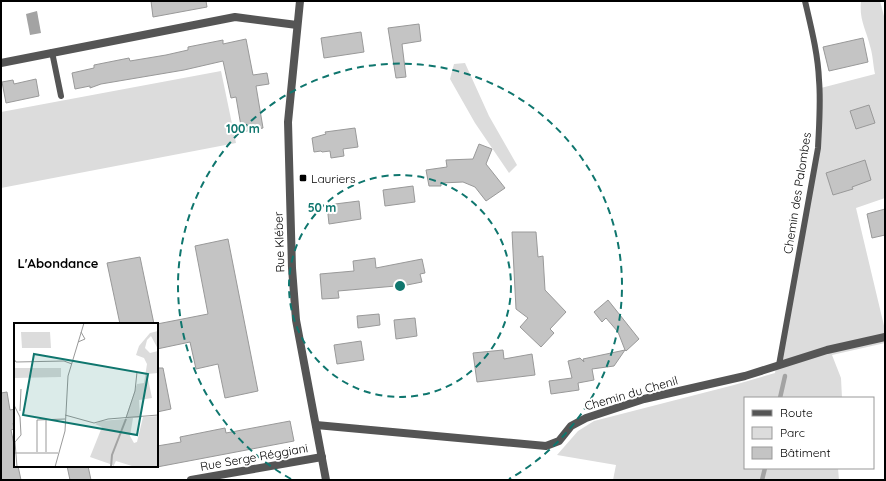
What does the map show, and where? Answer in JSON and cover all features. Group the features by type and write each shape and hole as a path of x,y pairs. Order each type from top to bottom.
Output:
{"street":[{"name":"Rue Kléber","path":"300,1 288,122 292,268 296,320 326,480"},
{"path":"1,63 235,17 297,25"},
{"name":"Chemin du Chenil","path":"316,425 546,446 560,441 571,426 586,418 644,399 745,376 826,350 885,337"},
{"name":"Rue Serge Réggiani","path":"191,480 322,457"}],"lane":[{"name":"Chemin des Palombes","path":"780,365 818,148 820,120 820,80 805,1"},
{"path":"52,52 61,96"}],"green space":[{"path":"861,1 880,1 885,20 885,198 856,208 885,330 885,343 832,355 841,378 842,397 744,397 744,469 838,469 839,480 613,480 616,465 557,455 578,431 594,421 775,373 816,151 817,89 875,74 871,49 862,19"},
{"path":"465,63 489,116 517,165 509,173 475,123 450,79 454,64"},
{"path":"221,71 236,143 1,188 1,112"}],"shaded area":[{"path":"37,11 41,33 30,35 26,14"}],"building":[{"path":"151,1 206,1 207,7 153,17"},
{"path":"419,24 421,41 402,44 406,77 396,78 388,28"},
{"path":"361,32 364,52 324,58 321,38"},
{"path":"863,38 868,62 829,71 823,47"},
{"path":"246,39 253,75 267,73 269,84 256,86 263,128 242,132 236,97 231,98 223,61 184,70 101,84 90,88 90,86 75,89 72,73 94,68 94,65 129,58 130,61 166,55 188,50 188,47 223,40 223,44"},
{"path":"36,79 39,96 6,103 2,82 13,80 14,84"},
{"path":"869,105 875,123 856,129 850,111"},
{"path":"355,128 358,147 343,149 344,156 331,158 330,151 314,152 312,138 326,134 325,132"},
{"path":"479,144 492,149 486,164 505,188 486,201 475,187 463,182 441,183 441,186 429,186 426,170 447,167 446,160 473,159"},
{"path":"865,160 871,180 852,187 853,189 833,195 826,173"},
{"path":"413,186 415,202 385,206 383,190"},
{"path":"359,201 361,219 329,224 327,205"},
{"path":"885,209 885,235 872,238 867,214"},
{"path":"512,232 536,232 538,257 543,256 545,290 566,312 550,329 554,333 541,347 520,327 528,318 516,309"},
{"path":"228,239 258,391 225,398 218,364 196,369 190,342 158,349 158,324 208,314 195,246"},
{"path":"140,257 154,323 120,323 107,263"},
{"path":"375,258 376,268 422,259 425,273 420,274 422,282 397,287 338,291 339,298 322,299 320,274 354,271 353,261"},
{"path":"608,300 639,339 626,351 618,332 606,318 602,322 594,312"},
{"path":"379,314 380,325 358,328 357,316"},
{"path":"415,318 417,336 396,339 394,320"},
{"path":"361,341 364,360 337,364 334,345"},
{"path":"503,350 504,359 532,354 535,375 477,382 473,353"},
{"path":"625,350 614,366 592,369 594,380 578,383 579,390 551,394 549,381 572,378 568,361 580,358 584,362 583,359"},
{"path":"158,368 163,368 171,409 158,412"},
{"path":"7,392 10,410 14,409 14,429 11,430 14,444 14,467 18,467 21,480 1,480 1,393"},
{"path":"290,421 294,441 158,467 158,446 181,442 180,437 225,428 226,433"},
{"path":"67,467 88,467 91,480 70,480"}],"waterway":[{"path":"780,397 785,376"},
{"path":"762,480 765,469"}],"place":[{"name":"Lauriers","path":"303,178"}],"district":[{"name":"L'Abondance","path":"58,263"}]}
